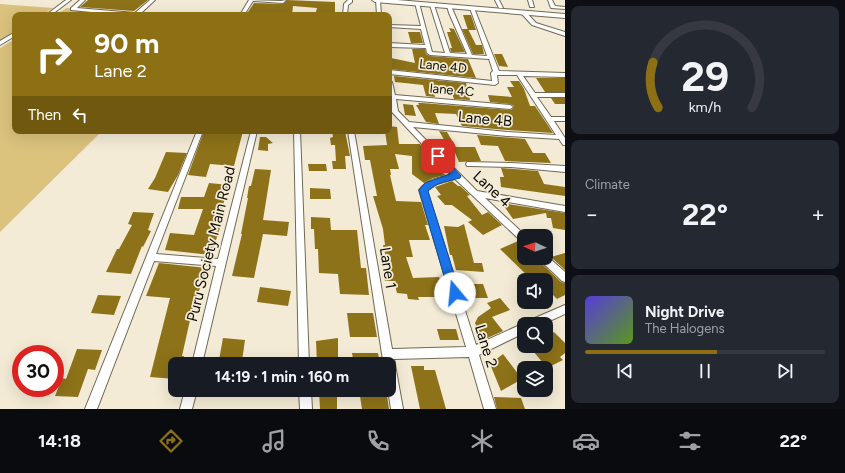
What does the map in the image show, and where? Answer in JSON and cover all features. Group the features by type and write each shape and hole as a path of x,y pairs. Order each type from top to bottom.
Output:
{"main road":[{"path":"377,0 565,14"},
{"path":"408,0 501,7 565,14"}],"street":[{"path":"83,0 73,9 104,12"},
{"path":"139,12 153,0"},
{"path":"244,12 252,0 283,2 284,0"},
{"path":"342,0 350,0"},
{"path":"346,12 346,4 350,0"},
{"path":"377,0 379,12"},
{"path":"497,0 501,7"},
{"path":"530,0 532,6"},
{"path":"550,0 554,7 565,8"},
{"path":"52,12 66,3 77,5"},
{"path":"416,3 430,53 491,58"},
{"path":"432,5 448,54"},
{"path":"449,6 456,27 466,42 470,56"},
{"path":"472,8 496,72 494,73 565,75"},
{"path":"523,12 534,24 565,34"},
{"path":"392,26 423,28"},
{"path":"0,43 12,36"},
{"path":"392,45 429,47"},
{"name":"Lane 4D","path":"392,72 495,83 494,73"},
{"path":"519,74 563,140"},
{"path":"533,95 565,95"},
{"name":"lane 4C","path":"392,97 510,107"},
{"name":"Lane 4","path":"392,97 392,112 407,124 457,176 517,232"},
{"path":"549,119 565,119"},
{"name":"Lane 4B","path":"407,124 563,140"},
{"path":"91,409 199,134"},
{"name":"Puru Society Main Road","path":"199,357 253,134"},
{"path":"297,134 304,357"},
{"name":"Lane 1","path":"351,134 397,409"},
{"path":"470,164 565,169"},
{"name":"Lane 2","path":"457,176 437,180 423,190 490,409"},
{"path":"475,193 565,210"},
{"path":"150,257 222,263"},
{"path":"551,265 565,278"},
{"path":"546,317 565,308"},
{"path":"387,354 473,352 517,331"},
{"path":"186,409 189,397"},
{"path":"305,397 306,409"}],"shaded area":[{"path":"0,4 53,8 47,12 12,12 12,33 0,40"},
{"path":"67,8 110,12 60,12"},
{"path":"12,41 12,134 99,134 0,232 0,48"}],"building":[{"path":"88,0 148,0 134,11 80,7"},
{"path":"287,0 335,2 335,12 316,12 317,8 293,6 292,12 248,12 254,3 283,4"},
{"path":"463,15 471,15 476,30 468,30"},
{"path":"449,28 454,29 465,52 451,52 450,48 452,48 447,32 451,32"},
{"path":"462,29 468,29 476,45 482,45 484,54 473,54"},
{"path":"408,32 420,32 423,43 411,43"},
{"path":"412,49 425,49 426,54 430,56 468,59 476,78 392,69 392,58 415,63"},
{"path":"494,54 502,54 508,67 499,66"},
{"path":"394,76 466,83 470,100 454,99 450,88 432,87 435,97 426,96 423,85 395,82"},
{"path":"536,78 565,78 565,92 545,92"},
{"path":"510,81 519,81 524,89 530,106 535,106 553,133 462,126 456,114 435,113 439,124 426,122 416,105 419,105 418,103 422,103 511,110 514,106 510,104 490,102 488,95 512,97 507,87 514,87"},
{"path":"551,98 565,98 565,104 555,104"},
{"path":"403,104 413,105 416,116 405,115"},
{"path":"392,126 397,127 399,144 420,144 429,156 438,163 437,166 445,175 433,178 424,183 412,174 412,156 395,154 399,169 390,169 396,201 421,202 428,225 425,225 430,240 409,240 413,257 406,257 413,278 439,277 445,297 418,297 419,300 408,299 407,294 397,293 394,281 385,281 383,270 389,270 383,245 385,245 383,229 373,196 377,196 370,160 365,160 363,146 387,145 385,134 392,134"},
{"path":"439,131 447,132 456,147 475,147 481,161 459,162 453,148 449,148"},
{"path":"203,134 242,134 234,166 210,164 206,177 188,175"},
{"path":"332,134 346,134 350,156 345,156 346,169 333,169 332,161 336,161 335,145 331,145 330,138 333,137"},
{"path":"477,135 525,139 533,153 545,153 551,163 505,161 498,146 481,145"},
{"path":"260,137 266,137 273,143 268,144 268,151 258,150"},
{"path":"166,152 187,153 178,175 168,192 148,189 155,178"},
{"path":"308,164 326,164 327,171 309,171"},
{"path":"501,168 538,171 544,184 565,187 565,196 501,187 500,177 504,177"},
{"path":"255,169 271,170 263,220 289,222 287,236 263,234 254,278 232,276 242,234 249,186 251,186"},
{"path":"452,181 470,195 467,196 482,215 488,212 502,225 483,235 468,222 472,220 452,205 445,205 437,196 441,195 435,187"},
{"path":"209,183 229,185 219,218 223,219 211,255 165,250 170,233 194,235 203,209 178,209 181,197 204,197"},
{"path":"310,188 330,189 331,199 310,199"},
{"path":"502,203 565,213 565,230 553,228 551,218 547,218 546,213 513,219"},
{"path":"133,212 154,213 148,230 151,231 143,247 142,246 131,274 106,272 117,249 119,249 132,225 128,224"},
{"path":"311,217 330,218 331,230 357,230 361,268 366,268 369,295 340,294 338,274 319,273 318,249 315,249 314,229 311,229"},
{"path":"464,224 474,263 482,263 484,272 456,270 452,255 450,255 444,226 458,227"},
{"path":"517,241 517,265 543,265 552,273 525,273 500,249"},
{"path":"565,253 565,270 553,259 553,256"},
{"path":"159,263 207,268 192,311 182,356 184,357 168,357 168,378 150,377 170,298 146,296"},
{"path":"553,274 561,282 565,283 565,295 557,299 553,295"},
{"path":"465,284 483,284 488,298 470,298"},
{"path":"260,287 291,291 288,306 257,302"},
{"path":"98,295 121,296 114,315 91,313"},
{"path":"500,298 510,310 492,317 503,331 485,339 480,335 475,323 478,317 491,308 487,303"},
{"path":"347,313 373,313 377,337 350,337"},
{"path":"437,329 456,329 459,340 440,340"},
{"path":"553,333 565,343 565,353 560,357 563,360 553,365 553,361 541,361 535,353 553,353"},
{"path":"223,338 245,340 243,357 220,357"},
{"path":"338,338 338,357 317,357 316,341"},
{"path":"77,349 102,350 95,370 88,369 78,397 64,396 64,378 66,379"},
{"path":"352,353 378,353 379,357 353,357"},
{"path":"503,354 517,372 517,382 501,391 490,364"},
{"path":"411,366 424,366 424,370 435,370 446,409 420,409"},
{"path":"319,397 337,397 337,409 320,409"},
{"path":"360,397 387,397 389,409 362,409"},
{"path":"494,397 521,398 525,409 497,409"}],"route":[{"path":"438,156 457,176 437,180 423,190 455,293"}]}
